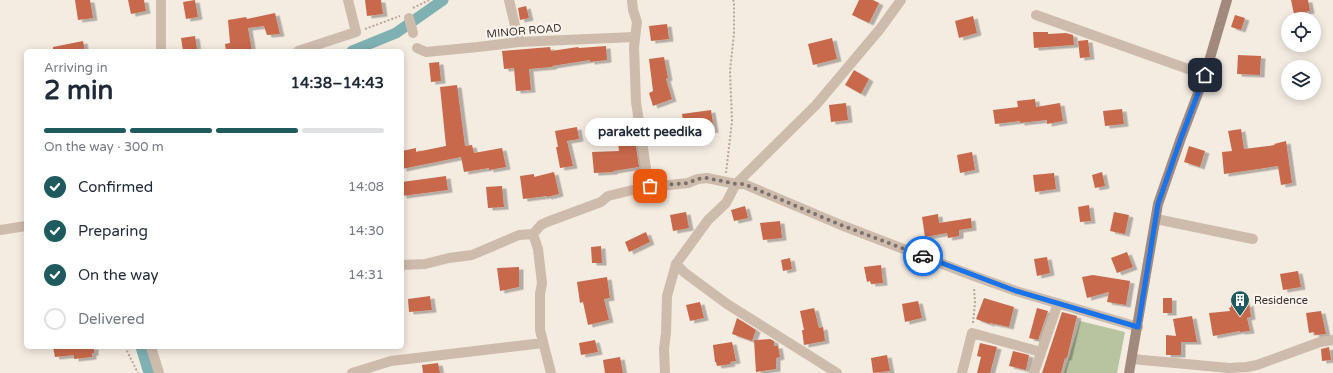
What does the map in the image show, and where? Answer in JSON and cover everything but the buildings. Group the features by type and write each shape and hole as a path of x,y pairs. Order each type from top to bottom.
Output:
{"main road":[{"path":"1129,373 1158,204 1205,75 1227,0"}],"street":[{"path":"160,0 161,49"},
{"path":"304,49 356,32 348,0"},
{"path":"509,0 519,42"},
{"path":"632,0 636,22 634,37 636,102 647,176 650,186"},
{"path":"665,373 664,348 667,296 676,264 708,220 726,203 736,184 816,105 880,30 901,0"},
{"path":"406,14 413,33"},
{"path":"1036,15 1205,75"},
{"name":"MINOR ROAD","path":"417,48 426,52 519,42 634,37"},
{"path":"404,265 426,264 472,254 519,235 533,234 541,225 601,202 608,196 650,186 688,183 698,179 707,178 736,184 744,184 841,225 974,276 1016,291 1138,327"},
{"path":"1156,219 1254,239"},
{"path":"0,230 24,226"},
{"path":"533,234 541,265 542,283 540,294 540,314 542,343 551,373"},
{"path":"676,264 685,273 727,304 837,373"},
{"path":"1034,373 1058,304"},
{"path":"962,373 972,333 1041,352"},
{"path":"1132,358 1228,368 1247,367 1257,365 1320,342 1333,340"},
{"path":"352,373 391,361 542,343"},
{"path":"152,349 159,373"}],"path":[{"path":"356,32 406,14 429,0"},
{"path":"725,182 732,121 730,71 734,33 733,0"},
{"path":"972,333 975,303 974,276"},
{"path":"126,349 138,373"}],"green space":[{"path":"1080,321 1125,332 1117,373 1064,373"}],"waterway":[{"path":"357,49 396,33 443,0"},
{"path":"142,349 149,373"}],"way so far":[{"path":"650,186 688,183 698,179 707,178 736,184 744,184 841,225 923,256"}],"place":[{"name":"parakett peedika","path":"650,186"},
{"name":"Residence","path":"1240,317"}],"route":[{"path":"923,256 1016,291 1138,327 1158,204 1205,75"}]}
